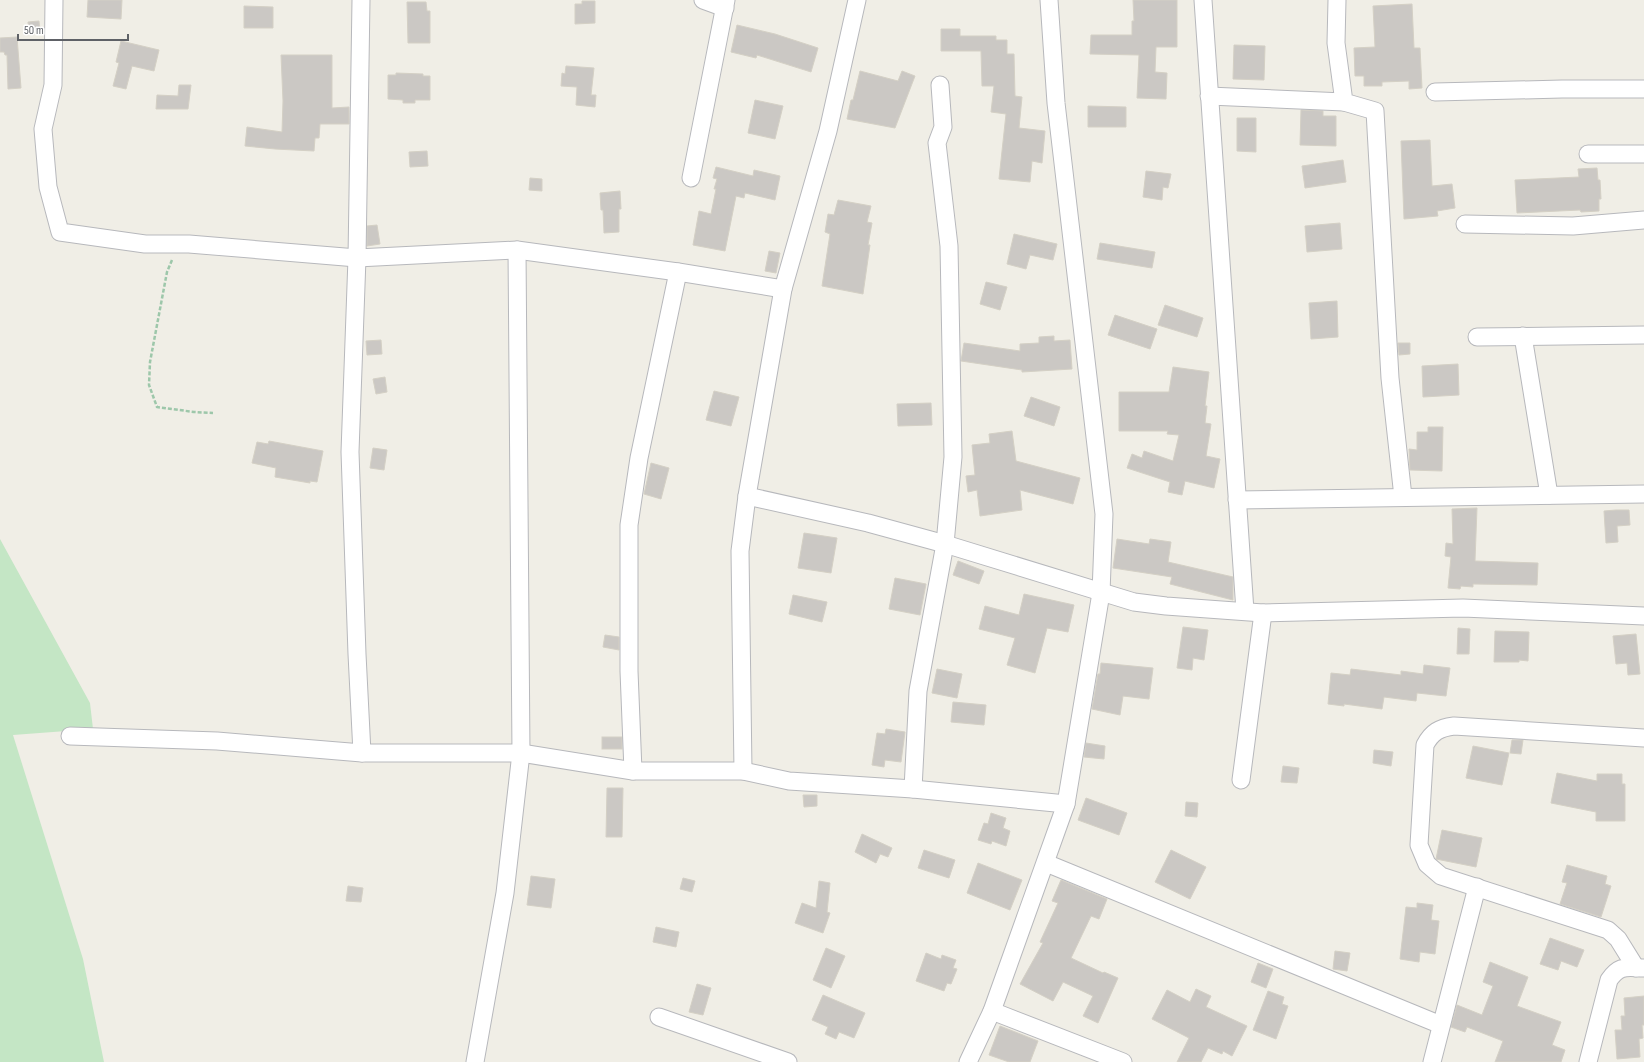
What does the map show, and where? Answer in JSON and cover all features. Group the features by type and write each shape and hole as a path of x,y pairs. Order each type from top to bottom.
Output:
{"street":[{"path":"54,0 52,85 43,129 48,188 60,232 145,244 177,244 357,258 517,250 678,272 783,289"},
{"path":"361,0 357,258 350,452 356,654 362,753"},
{"path":"691,178 725,4 703,0"},
{"path":"743,771 740,551 747,496 783,289 828,131 857,0"},
{"path":"968,1062 992,1011 1066,804 1100,593 1104,514 1056,103 1049,0"},
{"path":"1203,0 1245,611"},
{"path":"1337,0 1336,43 1344,102"},
{"path":"913,789 918,691 945,544 953,457 949,246 937,143 943,127 940,85"},
{"path":"1435,92 1644,89"},
{"path":"1209,96 1344,102 1375,111 1390,378 1403,497"},
{"path":"1588,154 1644,154"},
{"path":"1465,224 1573,226 1644,220"},
{"path":"475,1062 505,893 521,753 517,250"},
{"path":"633,770 629,671 629,526 639,458 678,272"},
{"path":"1477,338 1644,335"},
{"path":"1524,336 1549,495"},
{"path":"1238,500 1644,494"},
{"path":"747,496 868,524 945,544 1100,593 1134,602 1166,606 1263,613 1463,608 1644,616"},
{"path":"1241,780 1263,613"},
{"path":"1640,968 1618,939 1608,930 1441,876 1426,864 1419,845 1425,745 1430,736 1442,728 1454,726 1644,738"},
{"path":"70,736 217,741 362,753 521,753 633,770 743,771 789,781 913,789 1066,804"},
{"path":"1046,863 1441,1025"},
{"path":"1432,1062 1477,887"},
{"path":"1588,1062 1610,980 1615,972 1622,968 1640,968"},
{"path":"992,1011 1123,1062"},
{"path":"659,1016 788,1062"}],"path":[{"path":"177,244 167,272 150,362 149,385 157,407 213,413"}],"green space":[{"path":"0,539 90,703 93,729 13,735 83,959 104,1062 0,1062"}],"building":[{"path":"88,0 122,0 121,19 87,17"},
{"path":"1133,0 1177,0 1177,47 1156,47 1155,72 1167,73 1166,99 1137,98 1139,55 1090,54 1091,35 1132,35 1132,21 1134,21"},
{"path":"582,1 595,1 595,23 575,24 575,4 582,4"},
{"path":"407,2 426,2 427,11 430,11 430,43 408,43"},
{"path":"1412,4 1414,48 1420,48 1422,88 1409,89 1409,81 1382,82 1382,86 1364,86 1364,76 1355,76 1354,48 1375,47 1373,6"},
{"path":"244,6 273,7 273,28 244,28"},
{"path":"39,21 40,32 29,33 28,22"},
{"path":"737,25 775,34 818,48 811,72 757,55 756,58 731,52"},
{"path":"941,29 960,29 960,36 996,36 996,40 1007,40 1007,54 1014,54 1015,96 1022,97 1019,128 1045,131 1042,163 1032,161 1030,182 999,179 1006,114 991,112 994,86 982,86 981,51 941,51"},
{"path":"17,37 21,88 8,89 7,55 5,55 4,52 0,52 0,38"},
{"path":"121,41 159,50 154,71 132,66 126,89 113,86 119,63 116,62"},
{"path":"1234,45 1265,46 1264,80 1233,79"},
{"path":"281,55 332,55 332,108 349,107 349,124 320,124 319,138 315,138 314,151 245,146 247,127 282,132 283,101"},
{"path":"566,66 594,68 591,95 596,95 595,107 576,105 577,87 561,86 562,73 565,74"},
{"path":"860,71 898,81 902,71 915,76 895,128 847,119"},
{"path":"396,73 423,74 423,76 430,76 430,100 415,100 415,103 403,103 403,100 388,99 388,75 396,75"},
{"path":"179,85 191,85 188,109 156,109 157,95 178,96"},
{"path":"755,100 783,106 775,139 748,133"},
{"path":"1088,106 1126,107 1126,127 1088,127"},
{"path":"1301,110 1323,111 1323,116 1336,116 1336,146 1300,145"},
{"path":"1237,118 1256,118 1256,152 1237,151"},
{"path":"1430,140 1432,186 1452,184 1455,208 1437,211 1438,216 1404,219 1401,141"},
{"path":"427,151 428,166 410,167 409,152"},
{"path":"1343,160 1346,182 1305,188 1302,166"},
{"path":"716,167 753,176 754,170 780,176 775,200 745,193 744,198 736,196 725,251 693,245 699,211 711,214 716,189 714,189 717,179 713,178"},
{"path":"1597,168 1598,180 1600,180 1601,199 1599,199 1599,211 1581,212 1580,210 1517,213 1515,180 1579,177 1578,169"},
{"path":"1146,171 1171,174 1168,188 1163,187 1162,200 1143,197"},
{"path":"530,178 542,179 542,191 529,190"},
{"path":"620,191 621,209 619,209 619,232 604,233 603,210 601,210 600,193"},
{"path":"838,200 871,206 867,222 872,223 868,245 870,245 863,294 822,286 830,234 825,232 828,214 834,215"},
{"path":"1340,223 1342,249 1307,252 1305,226"},
{"path":"377,225 380,244 367,246 367,226"},
{"path":"1014,234 1057,244 1053,260 1030,255 1026,269 1007,264"},
{"path":"1100,243 1155,252 1152,268 1097,259"},
{"path":"769,251 780,253 776,273 765,271"},
{"path":"986,282 1007,287 1000,310 980,304"},
{"path":"1337,301 1338,337 1311,339 1309,303"},
{"path":"1165,305 1203,318 1197,337 1158,325"},
{"path":"1115,315 1157,329 1150,349 1108,335"},
{"path":"1054,336 1054,341 1070,340 1072,369 1022,372 1022,370 961,361 964,343 1020,351 1020,344 1039,343 1039,337"},
{"path":"381,340 382,354 367,355 366,341"},
{"path":"1398,343 1410,343 1410,354 1399,355"},
{"path":"1458,364 1459,395 1423,397 1422,366"},
{"path":"1173,367 1209,372 1205,406 1207,406 1205,423 1211,424 1206,456 1220,459 1214,488 1185,481 1182,495 1168,492 1170,482 1127,468 1132,454 1142,458 1144,451 1173,461 1179,435 1167,434 1168,431 1119,431 1119,392 1169,392"},
{"path":"385,377 387,392 376,394 373,379"},
{"path":"714,391 739,397 731,426 706,420"},
{"path":"1031,397 1060,407 1054,426 1024,416"},
{"path":"931,403 932,425 898,426 897,404"},
{"path":"1428,427 1443,427 1442,471 1410,470 1409,449 1417,450 1417,432 1428,432"},
{"path":"1012,431 1016,461 1080,478 1073,504 1020,490 1022,510 980,516 977,490 968,492 966,476 975,475 972,445 990,443 989,434"},
{"path":"269,441 323,451 317,482 310,481 310,483 275,477 276,468 252,463 257,442 268,444"},
{"path":"373,448 387,450 384,470 370,468"},
{"path":"651,463 669,468 661,499 644,494"},
{"path":"1477,508 1475,561 1538,563 1537,585 1473,584 1473,587 1461,586 1460,589 1448,588 1451,557 1445,556 1446,543 1453,544 1452,509"},
{"path":"1629,510 1630,525 1617,526 1618,542 1606,543 1604,511"},
{"path":"804,533 837,538 831,573 798,568"},
{"path":"1117,539 1149,544 1150,539 1171,542 1168,562 1233,577 1233,600 1170,584 1172,577 1113,568"},
{"path":"958,561 984,571 979,584 953,575"},
{"path":"895,578 926,584 920,615 889,609"},
{"path":"1024,594 1074,605 1068,632 1047,628 1035,673 1007,665 1015,638 979,629 985,606 1019,615"},
{"path":"793,595 827,602 822,622 789,614"},
{"path":"1183,627 1208,630 1204,660 1193,658 1192,670 1177,668"},
{"path":"1458,628 1470,629 1469,654 1457,654"},
{"path":"1495,631 1529,632 1528,661 1519,660 1519,662 1494,662"},
{"path":"1636,634 1640,674 1628,675 1627,663 1616,664 1613,636"},
{"path":"605,635 619,637 619,650 603,647"},
{"path":"1101,663 1153,668 1149,699 1123,696 1120,715 1092,709"},
{"path":"1424,665 1450,668 1446,696 1417,693 1416,701 1384,697 1382,709 1344,704 1344,706 1328,704 1331,673 1350,675 1351,669 1401,675 1401,671 1423,674"},
{"path":"937,669 962,674 957,698 932,693"},
{"path":"953,702 986,705 984,725 951,722"},
{"path":"886,729 905,732 901,762 885,760 884,767 872,765 877,733 885,734"},
{"path":"602,737 622,737 622,749 602,749"},
{"path":"1512,740 1523,740 1521,754 1510,753"},
{"path":"1086,743 1105,746 1104,759 1084,757"},
{"path":"1473,746 1509,753 1502,785 1466,778"},
{"path":"1374,750 1393,752 1391,766 1373,763"},
{"path":"1283,766 1299,768 1297,783 1281,782"},
{"path":"1557,773 1597,781 1597,774 1622,774 1622,784 1625,784 1625,821 1596,821 1596,812 1551,803"},
{"path":"607,788 623,788 622,837 606,837"},
{"path":"803,795 817,795 817,806 804,807"},
{"path":"1086,798 1127,813 1119,835 1078,820"},
{"path":"1186,802 1198,803 1197,817 1185,816"},
{"path":"991,813 1006,818 1003,828 1010,831 1006,846 992,841 991,844 978,840 984,823 988,824"},
{"path":"1442,830 1482,838 1476,867 1436,859"},
{"path":"862,834 892,848 888,857 880,854 876,863 855,852"},
{"path":"924,850 955,860 949,878 918,868"},
{"path":"1171,850 1206,867 1190,899 1155,882"},
{"path":"978,863 1022,880 1010,910 967,893"},
{"path":"1567,865 1607,876 1605,884 1611,886 1601,917 1560,904 1567,883 1562,882"},
{"path":"531,876 555,879 551,908 527,905"},
{"path":"683,878 695,881 692,892 680,889"},
{"path":"1061,880 1107,899 1099,919 1091,916 1071,958 1103,973 1104,972 1118,978 1098,1023 1083,1016 1093,996 1063,982 1053,1001 1020,984 1043,943 1040,942 1058,903 1052,901"},
{"path":"819,881 830,883 827,912 830,913 823,933 795,923 802,903 816,908"},
{"path":"348,886 363,888 361,902 346,901"},
{"path":"1417,903 1433,905 1431,920 1439,921 1435,954 1420,952 1419,962 1400,959 1406,907 1417,908"},
{"path":"656,927 679,932 676,947 653,942"},
{"path":"1550,938 1584,950 1577,967 1561,961 1558,970 1540,964"},
{"path":"826,948 845,956 831,988 813,980"},
{"path":"1335,951 1350,953 1347,971 1333,969"},
{"path":"926,953 941,959 942,955 956,960 953,968 957,969 951,984 947,983 944,991 916,981"},
{"path":"1490,962 1528,977 1517,1006 1561,1022 1552,1045 1565,1050 1561,1062 1495,1062 1503,1041 1467,1027 1465,1032 1451,1027 1457,1005 1482,1015 1493,986 1483,982"},
{"path":"1258,963 1273,969 1266,988 1251,982"},
{"path":"697,984 711,988 703,1015 689,1012"},
{"path":"1196,989 1211,996 1206,1007 1247,1026 1232,1056 1223,1051 1222,1054 1208,1048 1201,1062 1177,1062 1189,1038 1152,1019 1167,990 1190,1002"},
{"path":"1268,991 1284,997 1282,1004 1288,1006 1276,1039 1253,1030"},
{"path":"823,995 865,1013 854,1038 839,1032 836,1039 825,1034 828,1027 812,1020"},
{"path":"1644,996 1644,1025 1642,1025 1643,1038 1639,1039 1640,1057 1617,1059 1615,1030 1622,1030 1621,1016 1625,1016 1624,998"},
{"path":"1000,1026 1038,1041 1030,1062 1009,1062 989,1055"}]}
